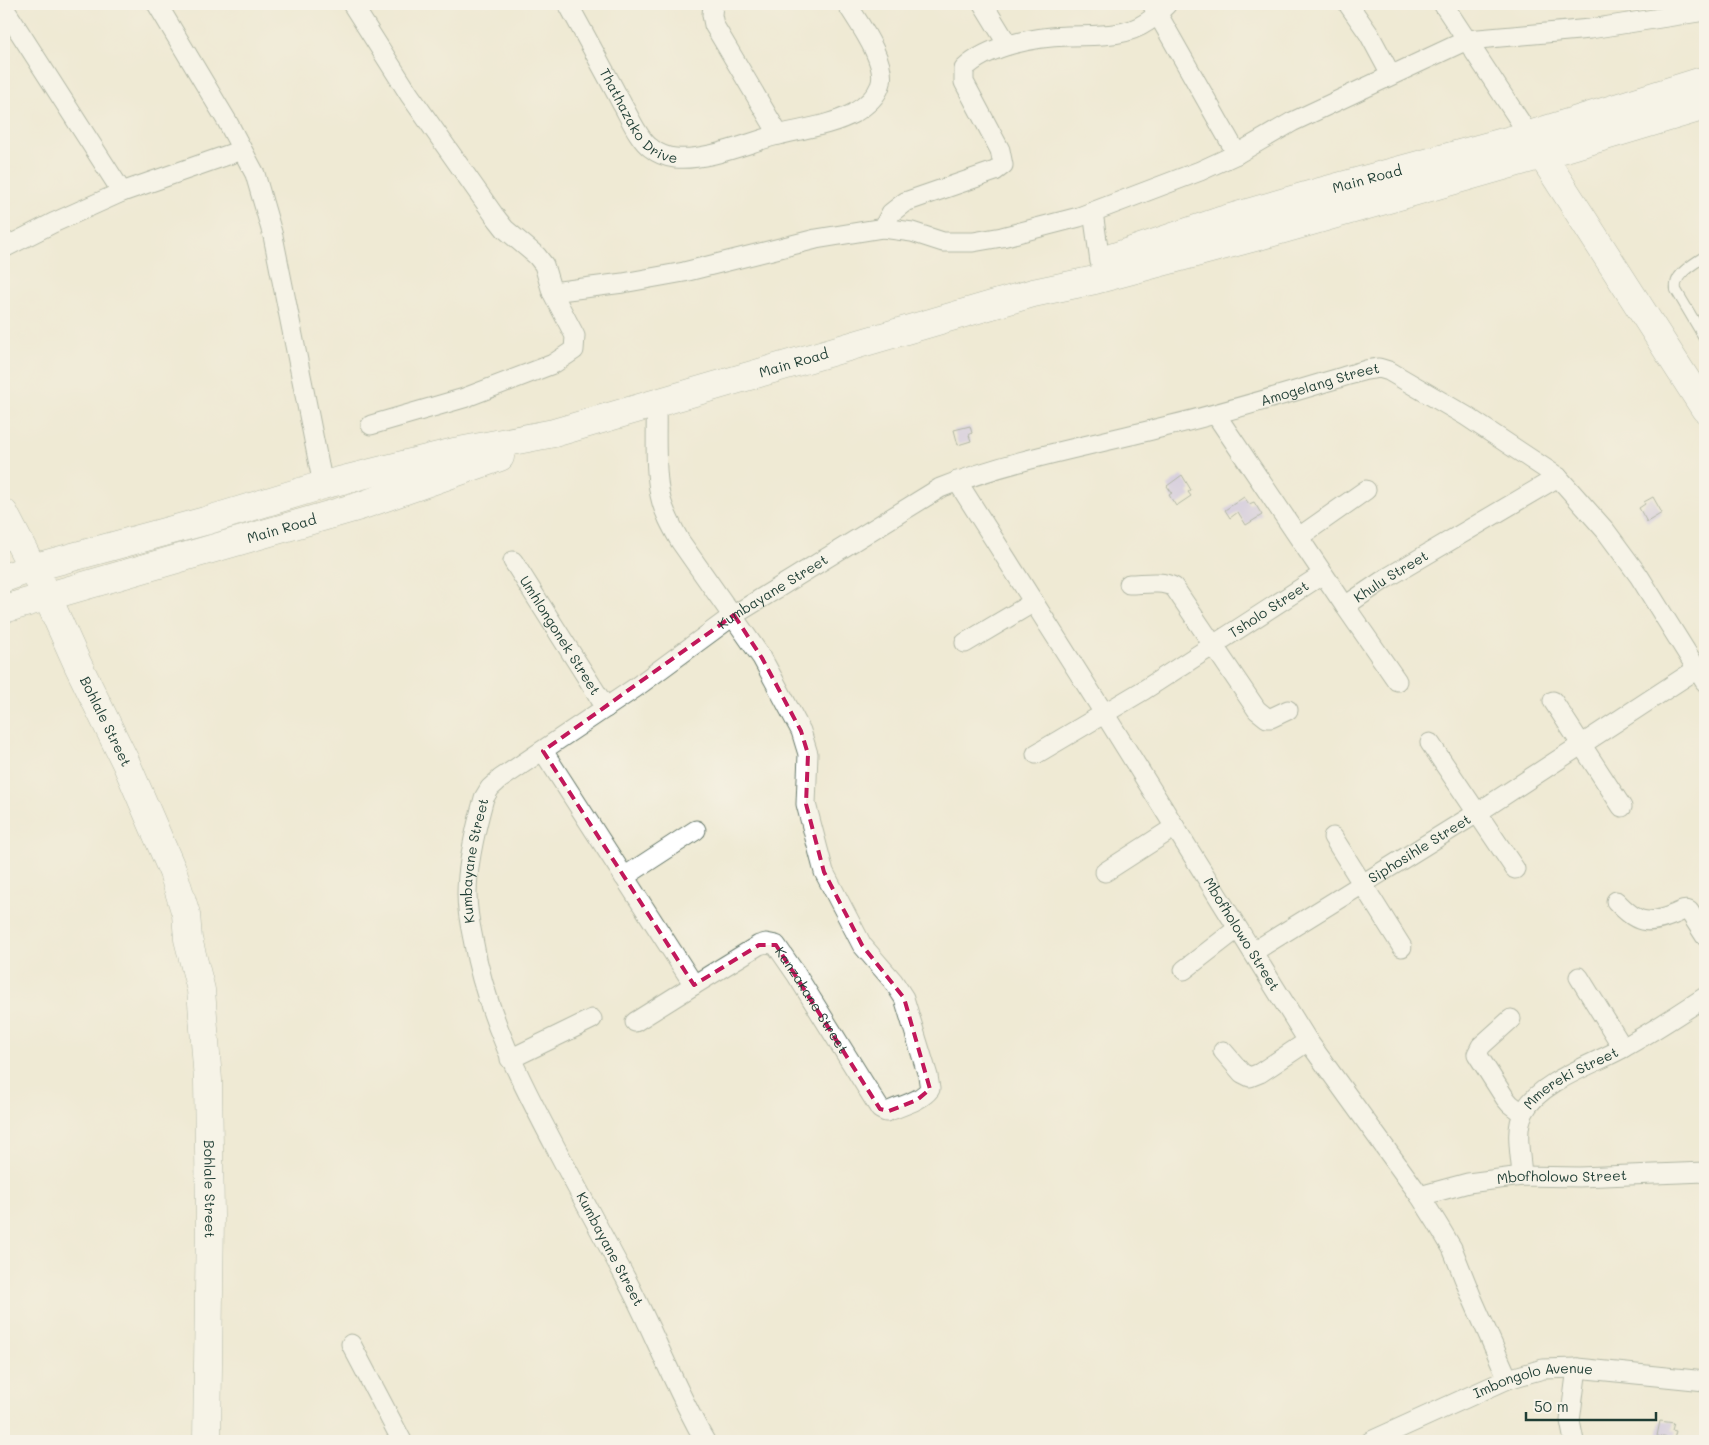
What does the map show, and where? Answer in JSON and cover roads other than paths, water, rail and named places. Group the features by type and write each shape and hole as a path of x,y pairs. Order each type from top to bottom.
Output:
{"main road":[{"name":"Main Road","path":"14,568 205,521 323,485 454,452 554,433 1032,293 1095,280 1259,236 1536,145 1705,80"},
{"name":"Main Road","path":"1032,293 1064,273 1220,221 1316,193 1705,106"},
{"path":"1536,145 1698,393"},
{"name":"Main Road","path":"26,602 360,506 508,454 554,433"},
{"name":"Bohlale Street","path":"4,513 14,568 26,602 78,665 126,763 170,863 186,914 188,938 201,990 208,1080 210,1217 207,1441"}],"street":[{"path":"157,4 218,105 255,174 274,236 323,485"},
{"path":"352,4 409,94 494,215 505,229 537,256 544,265 552,292 575,336 574,350 553,364 464,398 371,425"},
{"name":"Thathazako Drive","path":"568,4 635,128 649,147 660,154 675,158 696,157 838,120 856,112 869,102 881,85 881,72 868,38 847,4"},
{"path":"713,4 714,25 779,135"},
{"path":"983,4 1008,45"},
{"path":"1348,4 1369,34 1391,75"},
{"path":"1443,4 1536,145"},
{"path":"883,228 891,213 905,202 995,171 1003,165 1000,150 964,82 964,69 972,62 1008,45 1035,39 1067,36 1104,36 1127,31 1148,22 1159,7 1237,154"},
{"path":"4,8 122,192"},
{"path":"552,292 623,283 684,272 816,239 883,228 912,232 943,242 973,242 1002,237 1094,212 1160,188 1237,154 1292,122 1466,40 1590,29 1705,11"},
{"path":"4,248 53,223 122,192 242,150"},
{"path":"1094,212 1100,262"},
{"name":"Amogelang Street","path":"905,510 940,488 1017,463 1216,415 1366,370 1379,368 1389,370 1466,416 1558,477 1606,530 1639,576 1701,676"},
{"path":"656,403 660,496 669,522 680,541 734,616"},
{"name":"Khulu Street","path":"1216,415 1345,606 1385,579 1558,477"},
{"name":"Mbofholowo Street","path":"957,481 1308,1041 1420,1196 1452,1248 1508,1379"},
{"path":"1299,537 1366,490"},
{"name":"Kumbayane Street","path":"705,1441 681,1395 644,1312 539,1117 510,1059 486,995 476,955 467,897 467,880 484,798 490,788 500,779 606,708 734,616 905,510"},
{"name":"Umhlongonek Street","path":"513,561 606,708"},
{"name":"Tsholo Street","path":"1104,713 1144,690 1323,574"},
{"name":"Tsholo Street","path":"1129,584 1168,584 1174,587 1257,710 1264,717 1271,718 1288,710"},
{"path":"965,643 1034,602"},
{"path":"1345,606 1397,681"},
{"name":"Kanzakane Street","path":"635,1022 759,945 766,943 776,946 784,955 880,1109 886,1112 889,1111 924,1096 930,1089 928,1076 904,998 862,944 824,872 806,804 808,754 801,730 762,658 734,616"},
{"name":"Siphosihle Street","path":"1253,952 1477,813 1581,745 1701,676"},
{"path":"1553,700 1622,806"},
{"path":"1036,754 1104,713"},
{"name":"Siphosihle Street","path":"1430,743 1515,869"},
{"path":"543,751 694,985"},
{"path":"1105,872 1175,827"},
{"path":"624,877 696,830"},
{"name":"Siphosihle Street","path":"1334,838 1402,947"},
{"path":"1616,901 1634,918 1643,921 1659,920 1685,910 1689,911 1705,936"},
{"path":"1184,970 1237,929"},
{"name":"Mmereki Street","path":"1579,976 1623,1048"},
{"name":"Mmereki Street","path":"1522,1176 1519,1133 1523,1114 1534,1097 1541,1091 1623,1048 1705,997"},
{"path":"510,1059 592,1019"},
{"name":"Mmereki Street","path":"1512,1019 1481,1046 1477,1054 1505,1098 1523,1114"},
{"path":"1223,1051 1242,1074 1250,1077 1260,1073 1308,1041"},
{"name":"Mbofholowo Street","path":"1420,1196 1475,1182 1522,1176 1579,1177 1705,1172"},
{"path":"351,1344 402,1441"},
{"path":"1574,1441 1570,1421 1577,1368"},
{"name":"Imbongolo Avenue","path":"1372,1441 1508,1379 1543,1369 1577,1368 1705,1381"}],"lane":[{"path":"1705,256 1678,277 1674,284 1705,339"}]}
